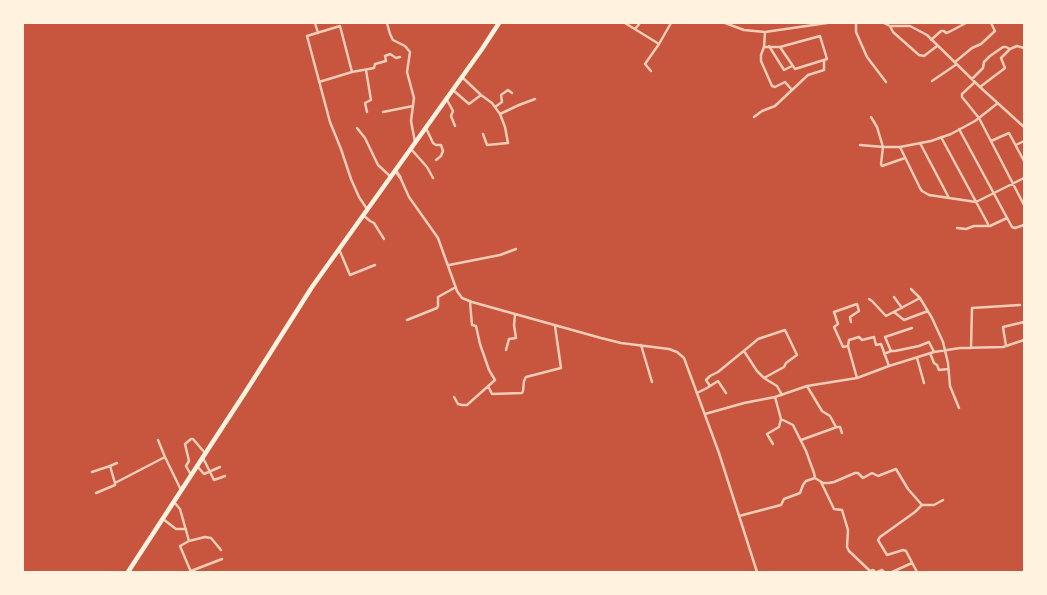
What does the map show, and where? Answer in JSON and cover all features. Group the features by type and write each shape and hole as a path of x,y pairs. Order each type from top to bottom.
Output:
{"main road":[{"path":"129,570 304,299 410,148 422,134 482,50 499,23"}],"street":[{"path":"314,23 318,33"},
{"path":"387,23 393,40 405,46 410,52 408,72 414,98 411,121 416,140"},
{"path":"625,23 659,44"},
{"path":"635,29 640,23"},
{"path":"651,71 645,64 659,44 670,23"},
{"path":"725,23 744,30 765,32 827,23"},
{"path":"856,23 856,32 867,57 886,82"},
{"path":"884,23 890,26 897,25 912,27 924,34 1024,127"},
{"path":"931,40 941,31 948,33 966,23"},
{"path":"932,81 956,63 972,48 982,44 996,31 991,23"},
{"path":"352,72 340,26 307,36 330,122 358,197 367,209"},
{"path":"890,26 893,32 919,55 924,56 937,46"},
{"path":"765,32 761,61 772,86 775,87 785,82 792,90"},
{"path":"754,117 762,111 774,106 808,75 824,70 824,60 827,59 820,36 780,46 764,47"},
{"path":"769,46 784,70 792,66"},
{"path":"780,46 795,69 824,60"},
{"path":"972,79 983,68 984,62 990,56 1003,47 1006,46 1010,49"},
{"path":"980,87 1005,68 1001,58 1010,49 1017,46 1024,48"},
{"path":"319,82 352,72 375,68 375,65 386,61 385,56 391,54 396,58 400,57"},
{"path":"366,70 371,100 365,104 367,112"},
{"path":"462,76 490,102 500,114 505,127 508,143 487,145 483,134"},
{"path":"975,82 962,94 962,96 979,118 1024,205"},
{"path":"453,90 469,104 481,94"},
{"path":"495,107 502,102 501,95 508,90 512,93"},
{"path":"446,99 453,111 451,116 455,126"},
{"path":"500,114 535,99"},
{"path":"860,145 900,147 941,137 979,118 998,103"},
{"path":"383,112 413,106"},
{"path":"871,117 877,126 883,147 882,166 905,158"},
{"path":"426,127 433,143 436,145 441,145 444,151 436,160"},
{"path":"357,128 365,138 378,165 390,176"},
{"path":"959,129 1013,227 1024,225"},
{"path":"991,141 1008,133 1010,134 1024,161"},
{"path":"941,137 988,224"},
{"path":"1016,145 1024,141"},
{"path":"920,143 950,198"},
{"path":"900,147 922,191 929,195 976,202 1024,178"},
{"path":"410,148 427,167 433,178"},
{"path":"395,170 409,196 438,238 456,287 462,298 470,302 555,326 621,343 669,349 681,355 686,362 719,453 757,572"},
{"path":"363,214 370,221 374,222 384,239"},
{"path":"957,228 990,226 1007,218"},
{"path":"339,249 350,275 375,265"},
{"path":"449,265 500,255 516,249"},
{"path":"408,320 437,308 438,297 456,287"},
{"path":"912,289 928,311 943,342 951,391 959,408"},
{"path":"894,297 902,308"},
{"path":"869,299 885,316 920,298"},
{"path":"454,397 458,404 467,405 495,380 489,370 480,344 476,326 472,325 470,302"},
{"path":"848,346 843,346 834,327 838,324 834,312 857,304 859,311 850,317 851,322"},
{"path":"971,348 972,308 1020,305"},
{"path":"894,312 904,320 928,311"},
{"path":"506,350 509,339 516,338 514,325 515,315"},
{"path":"1006,346 1003,327 1024,322"},
{"path":"488,386 492,394 522,393 524,392 524,381 526,377 560,368 555,326"},
{"path":"891,351 885,337 912,328"},
{"path":"710,386 706,380 710,376 718,372 758,340 786,330 797,355 786,363 784,367 764,378"},
{"path":"857,378 848,346 849,340 859,337 862,340 874,337 876,345 881,344 890,366"},
{"path":"705,414 744,403 775,397 807,386 857,378 934,352 1006,346 1024,340"},
{"path":"884,354 891,351 904,350 929,342 934,352"},
{"path":"641,345 652,382"},
{"path":"744,351 757,371 764,378 777,386 782,394"},
{"path":"930,353 939,370 948,369"},
{"path":"916,358 924,383"},
{"path":"697,393 718,381 726,393"},
{"path":"807,386 822,411 830,416 836,427 840,427 842,433"},
{"path":"773,444 767,434 778,428 781,419 775,397"},
{"path":"781,419 791,423 806,451 815,478"},
{"path":"800,440 836,427"},
{"path":"191,475 186,466 189,460 185,444 193,439 204,455 214,480 225,476"},
{"path":"158,440 181,490"},
{"path":"96,493 115,485 116,483 165,457"},
{"path":"92,472 117,463"},
{"path":"110,466 116,483"},
{"path":"196,466 204,474 220,467"},
{"path":"739,516 781,505 784,499 800,493 806,481 815,478 826,483 834,482 855,473 858,473 863,478 872,472 878,476 896,468 908,489 922,505"},
{"path":"821,481 834,509 842,510 848,530 847,547 849,551 870,571 873,570 876,572 882,570 884,572"},
{"path":"916,572 905,550 886,555 878,539 915,512 922,505 934,505 944,500"},
{"path":"174,502 180,509 189,541"},
{"path":"163,519 176,529 186,529"},
{"path":"221,550 211,538 206,537 189,541 180,546 191,572 222,559"},
{"path":"892,572 912,563"}]}
